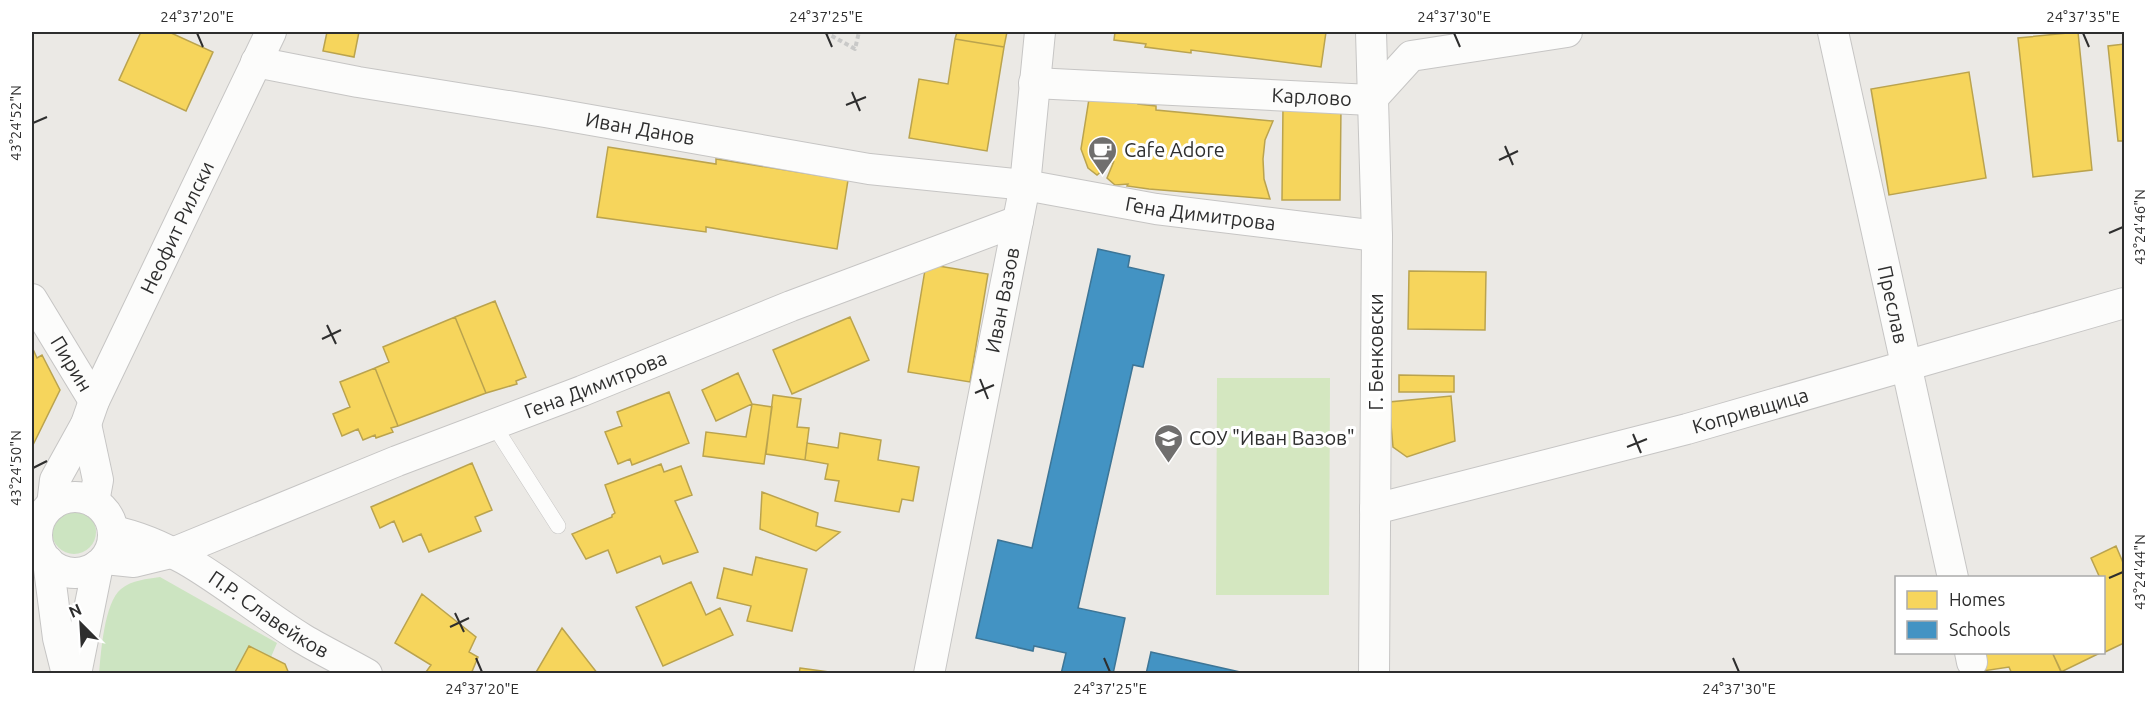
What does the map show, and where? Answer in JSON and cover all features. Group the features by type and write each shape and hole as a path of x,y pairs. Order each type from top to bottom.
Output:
{"street":[{"name":"Неофит Рилски","path":"52,505 56,480 271,32"},
{"name":"Иван Вазов","path":"929,674 1025,185 1040,32"},
{"name":"Г. Бенковски","path":"1371,32 1371,100 1377,236 1374,674"},
{"name":"Карлово","path":"1034,83 1371,100 1411,56 1567,32"},
{"name":"Преслав","path":"1833,32 1953,576"},
{"name":"Иван Данов","path":"256,62 358,82 869,169 1025,185"},
{"name":"Гена Димитрова","path":"1025,185 1156,209 1377,236"},
{"name":"Гена Димитрова","path":"101,562 134,562 175,552 791,306 1018,222"},
{"name":"Пирин","path":"32,299 90,412"},
{"name":"Копривщица","path":"1375,509 1687,429 2124,303"},
{"path":"90,412 98,480 94,502"},
{"path":"76,674 101,562 113,541 113,531 110,519 94,502 72,497 52,505 35,530 42,552 48,561 67,572 78,572 101,562"},
{"path":"113,531 135,536 175,552"},
{"name":"П.Р. Славейков","path":"175,552 303,639 367,674"},
{"path":"48,561 58,638 67,674"},
{"path":"303,639 317,674"}],"lane":[{"path":"493,424 558,526"}],"path":[{"path":"825,32 855,49 859,32"}],"green space":[{"path":"1217,378 1330,378 1329,595 1216,595"},
{"path":"74,510 90,516 96,532 90,548 74,554 58,548 52,532 58,516"},
{"path":"160,577 277,643 271,657 249,647 234,673 99,674 104,629 115,596 130,584"}],"building: Homes":[{"path":"141,32 169,32 213,52 186,111 119,80"},
{"path":"327,32 359,32 354,57 323,51"},
{"path":"957,32 1007,32 1004,47 955,39"},
{"path":"1115,32 1326,32 1321,67 1191,50 1191,53 1145,47 1146,44 1114,40"},
{"path":"2078,32 2092,170 2033,177 2018,38"},
{"path":"955,39 1004,47 987,151 909,138 919,79 948,84"},
{"path":"2124,44 2124,141 2118,141 2108,46"},
{"path":"1969,72 1986,178 1889,195 1871,89"},
{"path":"1138,98 1138,104 1156,106 1156,110 1273,121 1265,140 1263,159 1264,179 1270,199 1149,189 1127,186 1128,184 1115,185 1107,178 1114,161 1097,175 1088,168 1081,149 1089,99"},
{"path":"1283,106 1341,106 1340,200 1282,200"},
{"path":"608,147 716,164 716,159 848,180 837,249 706,227 706,232 597,217"},
{"path":"926,264 988,274 970,382 908,372"},
{"path":"1409,271 1486,272 1485,330 1408,329"},
{"path":"495,301 526,377 516,381 517,384 486,393 455,317"},
{"path":"455,317 486,393 398,426 375,368 389,362 383,347"},
{"path":"850,317 869,360 792,394 773,350"},
{"path":"32,347 37,358 42,355 60,390 32,447"},
{"path":"375,368 398,426 391,428 393,432 376,438 375,435 363,440 358,429 342,436 333,414 350,407 340,382"},
{"path":"738,373 752,404 716,421 702,390"},
{"path":"1399,375 1454,376 1454,392 1399,392"},
{"path":"669,392 689,443 632,465 630,459 618,464 605,432 622,426 617,412"},
{"path":"773,395 801,399 797,427 809,428 805,460 766,454"},
{"path":"1451,396 1455,441 1407,457 1393,447 1389,402"},
{"path":"752,404 772,407 764,464 703,456 706,432 746,437"},
{"path":"840,433 881,440 878,460 919,467 913,501 902,499 899,512 835,501 839,481 825,479 828,464 805,460 807,443 838,448"},
{"path":"472,463 492,510 475,517 481,531 429,552 421,534 403,542 394,521 380,528 371,507"},
{"path":"661,464 664,472 681,466 692,495 675,501 698,552 663,564 660,556 617,573 608,550 586,559 572,534 612,517 615,513 605,485"},
{"path":"762,492 818,513 816,526 840,532 816,551 760,529"},
{"path":"2116,546 2124,565 2124,643 2105,652 2105,576 2099,576 2091,558"},
{"path":"756,557 807,569 792,631 747,621 751,606 717,598 724,568 752,575"},
{"path":"691,582 706,615 720,608 733,635 663,666 636,607"},
{"path":"422,594 476,637 469,652 478,657 471,674 429,674 426,672 431,665 395,643"},
{"path":"562,628 598,674 535,674"},
{"path":"249,646 285,664 289,674 234,674"},
{"path":"1981,654 2053,654 2062,673 2012,674 2009,667 1983,671"},
{"path":"2053,654 2098,654 2061,672"},
{"path":"800,668 844,674 799,674"}],"building: Schools":[{"path":"1098,249 1130,256 1128,267 1164,275 1143,367 1133,365 1078,608 1125,618 1113,674 1061,674 1066,653 1034,646 1033,651 976,638 998,540 1032,548"},
{"path":"1151,652 1249,674 1146,674"}],"place":[{"name":"Cafe Adore","path":"1103,176"},
{"name":"СОУ \"Иван Вазов\"","path":"1168,464"}]}
